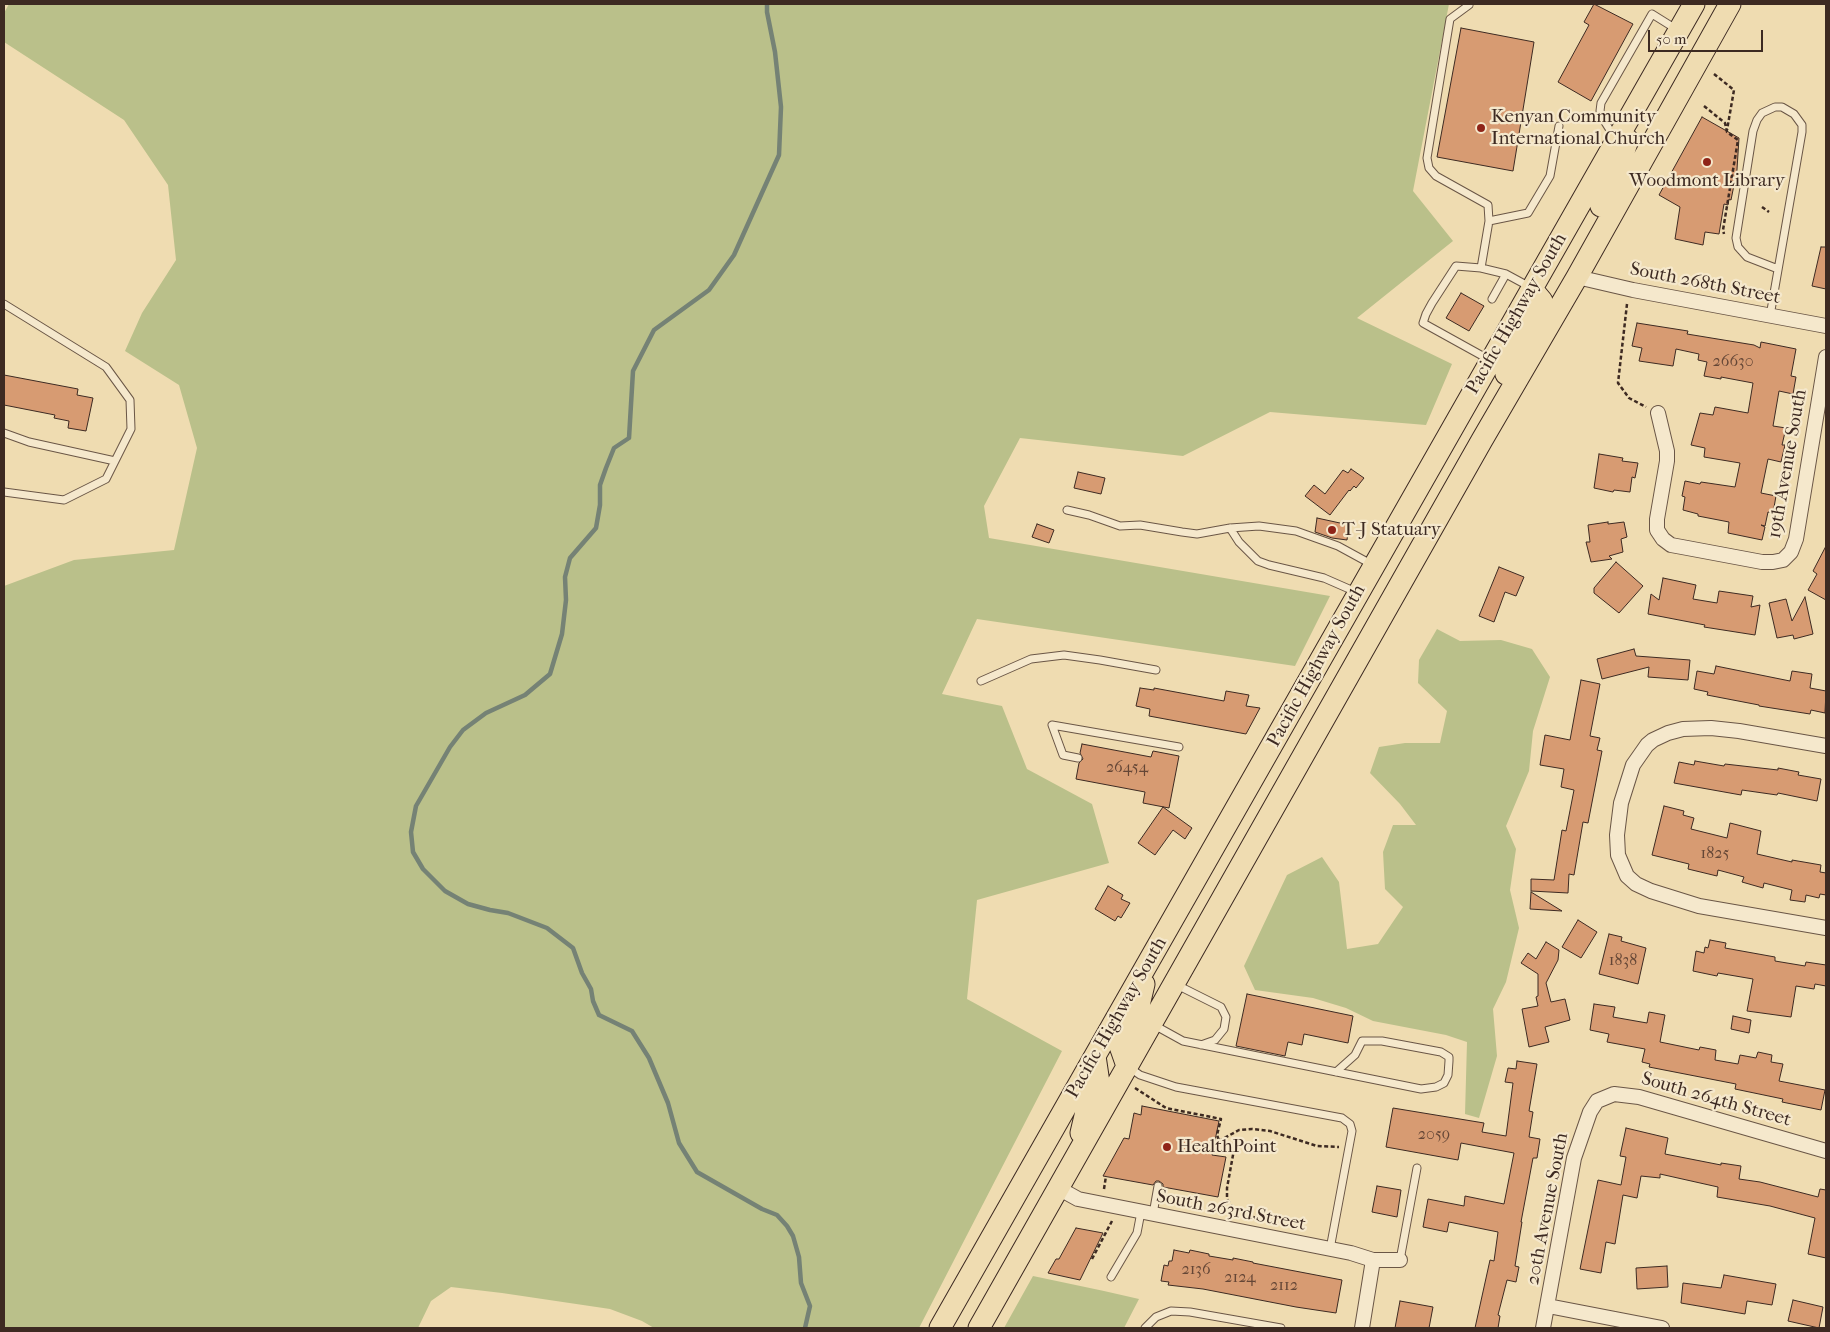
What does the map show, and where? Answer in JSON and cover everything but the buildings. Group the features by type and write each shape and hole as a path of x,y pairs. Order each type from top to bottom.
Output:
{"main road":[{"name":"Pacific Highway South","path":"940,1328 1694,4"},
{"name":"Pacific Highway South","path":"979,1328 1482,440 1577,277 1730,4"},
{"path":"1577,277 1570,266 1579,245 1612,185 1646,87"},
{"path":"1482,440 1506,374 1537,315 1542,301 1532,289"},
{"path":"1127,1066 1120,1046 1136,1018 1150,960"},
{"path":"1074,1160 1089,1099 1099,1083 1095,1056"}],"street":[{"name":"South 268th Street","path":"1577,277 1633,290 1826,326"},
{"name":"19th Avenue South","path":"1658,413 1667,451 1657,519 1657,530 1663,539 1671,545 1762,562 1784,560 1791,552 1796,539 1826,357"},
{"path":"1826,746 1739,730 1711,728 1683,729 1653,740 1642,751 1633,765 1621,803 1617,846 1620,862 1627,876 1636,884 1651,891 1698,906 1826,928"},
{"name":"South 264th Street","path":"1596,1101 1614,1094 1639,1097 1826,1151"},
{"name":"20th Avenue South","path":"1543,1328 1574,1158 1590,1112 1596,1101"},
{"name":"South 263rd Street","path":"1058,1188 1078,1199 1330,1249 1373,1260 1400,1260"},
{"path":"1362,1328 1373,1260"},
{"path":"1548,1306 1662,1328"}],"lane":[{"path":"1469,4 1450,19 1427,158 1428,168 1436,176 1488,205 1489,220 1481,268"},
{"path":"1617,140 1603,119 1600,111 1601,103 1652,14 1678,31"},
{"path":"1770,316 1778,269 1802,125 1799,119 1789,110 1775,107 1762,113 1752,131 1736,238 1738,247 1747,258 1778,269"},
{"path":"1489,220 1528,213 1550,176 1559,126"},
{"path":"1491,360 1423,323 1432,303 1456,266 1481,268 1506,274 1532,289"},
{"path":"1492,299 1506,274"},
{"path":"4,304 106,367 130,400 131,430 106,479 64,500 4,492"},
{"path":"4,433 29,442 115,461"},
{"path":"1067,510 1089,515 1120,526 1140,525 1197,534 1230,528 1259,526 1296,531 1338,546 1374,566"},
{"path":"1230,528 1239,542 1258,561 1269,566 1324,578 1357,593"},
{"path":"981,681 1031,660 1064,655 1156,670"},
{"path":"1078,758 1063,755 1052,725 1179,747"},
{"path":"1174,983 1188,992 1221,1006 1226,1017 1224,1029 1215,1040 1201,1045"},
{"path":"1151,1024 1182,1041 1336,1072 1427,1089 1444,1083 1448,1075 1449,1061 1448,1057 1441,1052 1382,1041 1362,1041 1355,1055 1336,1072"},
{"path":"1127,1066 1140,1076 1176,1087 1342,1118 1350,1124 1352,1131 1330,1249"},
{"path":"1400,1260 1417,1168"},
{"path":"1111,1277 1137,1234 1158,1186"},
{"path":"1145,1328 1156,1317 1171,1311 1190,1312 1282,1328"}],"path":[{"path":"1714,74 1734,90 1727,132"},
{"path":"1762,207 1769,212"},
{"path":"1633,290 1627,302 1618,383 1629,398 1658,413"},
{"path":"1134,1087 1166,1108 1221,1119 1217,1135 1219,1141"},
{"path":"1219,1141 1239,1130 1252,1129 1270,1131 1317,1146 1349,1148"},
{"path":"1219,1141 1235,1144 1227,1188 1227,1199 1233,1208 1259,1219"},
{"path":"1103,1193 1106,1176"},
{"path":"1092,1259 1112,1221"}],"green space":[{"path":"9,4 1449,4 1413,191 1453,241 1357,318 1452,364 1426,425 1270,412 1183,456 1020,438 984,506 989,538 1330,596 1295,666 977,619 942,694 1002,706 1027,769 1092,804 1109,863 977,900 967,999 1062,1051 919,1328 654,1328 642,1321 610,1309 451,1287 431,1301 418,1328 4,1328 4,586 74,560 174,550 197,448 179,385 125,351 142,313 176,260 168,185 124,120 4,42 4,13"},
{"path":"1437,629 1460,641 1501,640 1532,649 1550,677 1533,731 1529,771 1506,826 1516,849 1510,890 1519,928 1506,982 1493,1009 1497,1056 1479,1118 1465,1114 1467,1042 1446,1035 1373,1021 1346,1008 1313,998 1255,990 1244,966 1287,875 1322,857 1339,882 1347,949 1378,944 1403,907 1385,889 1383,852 1393,825 1416,825 1400,804 1370,773 1379,747 1405,743 1440,743 1447,711 1418,683 1419,660"},
{"path":"1033,1276 1139,1299 1124,1328 1004,1328"}],"waterway":[{"path":"767,4 781,107 779,155 734,255 709,290 654,330 633,371 629,438 614,448 606,468 600,485 600,505 596,528 570,558 565,577 566,600 562,634 550,674 525,695 486,713 463,730 450,747 416,806 411,832 413,852 423,869 445,891 468,904 508,913 547,928 573,948 582,973 591,989 593,1001 599,1015 632,1031 649,1058 668,1103 679,1143 697,1172 762,1209 777,1215 787,1226 793,1236 799,1257 801,1283 810,1306 805,1328"}],"place":[{"name":"Kenyan Community International Church","path":"1481,128"},
{"name":"Woodmont Library","path":"1707,162"},
{"name":"T-J Statuary","path":"1332,530"},
{"name":"HealthPoint","path":"1167,1147"}]}
